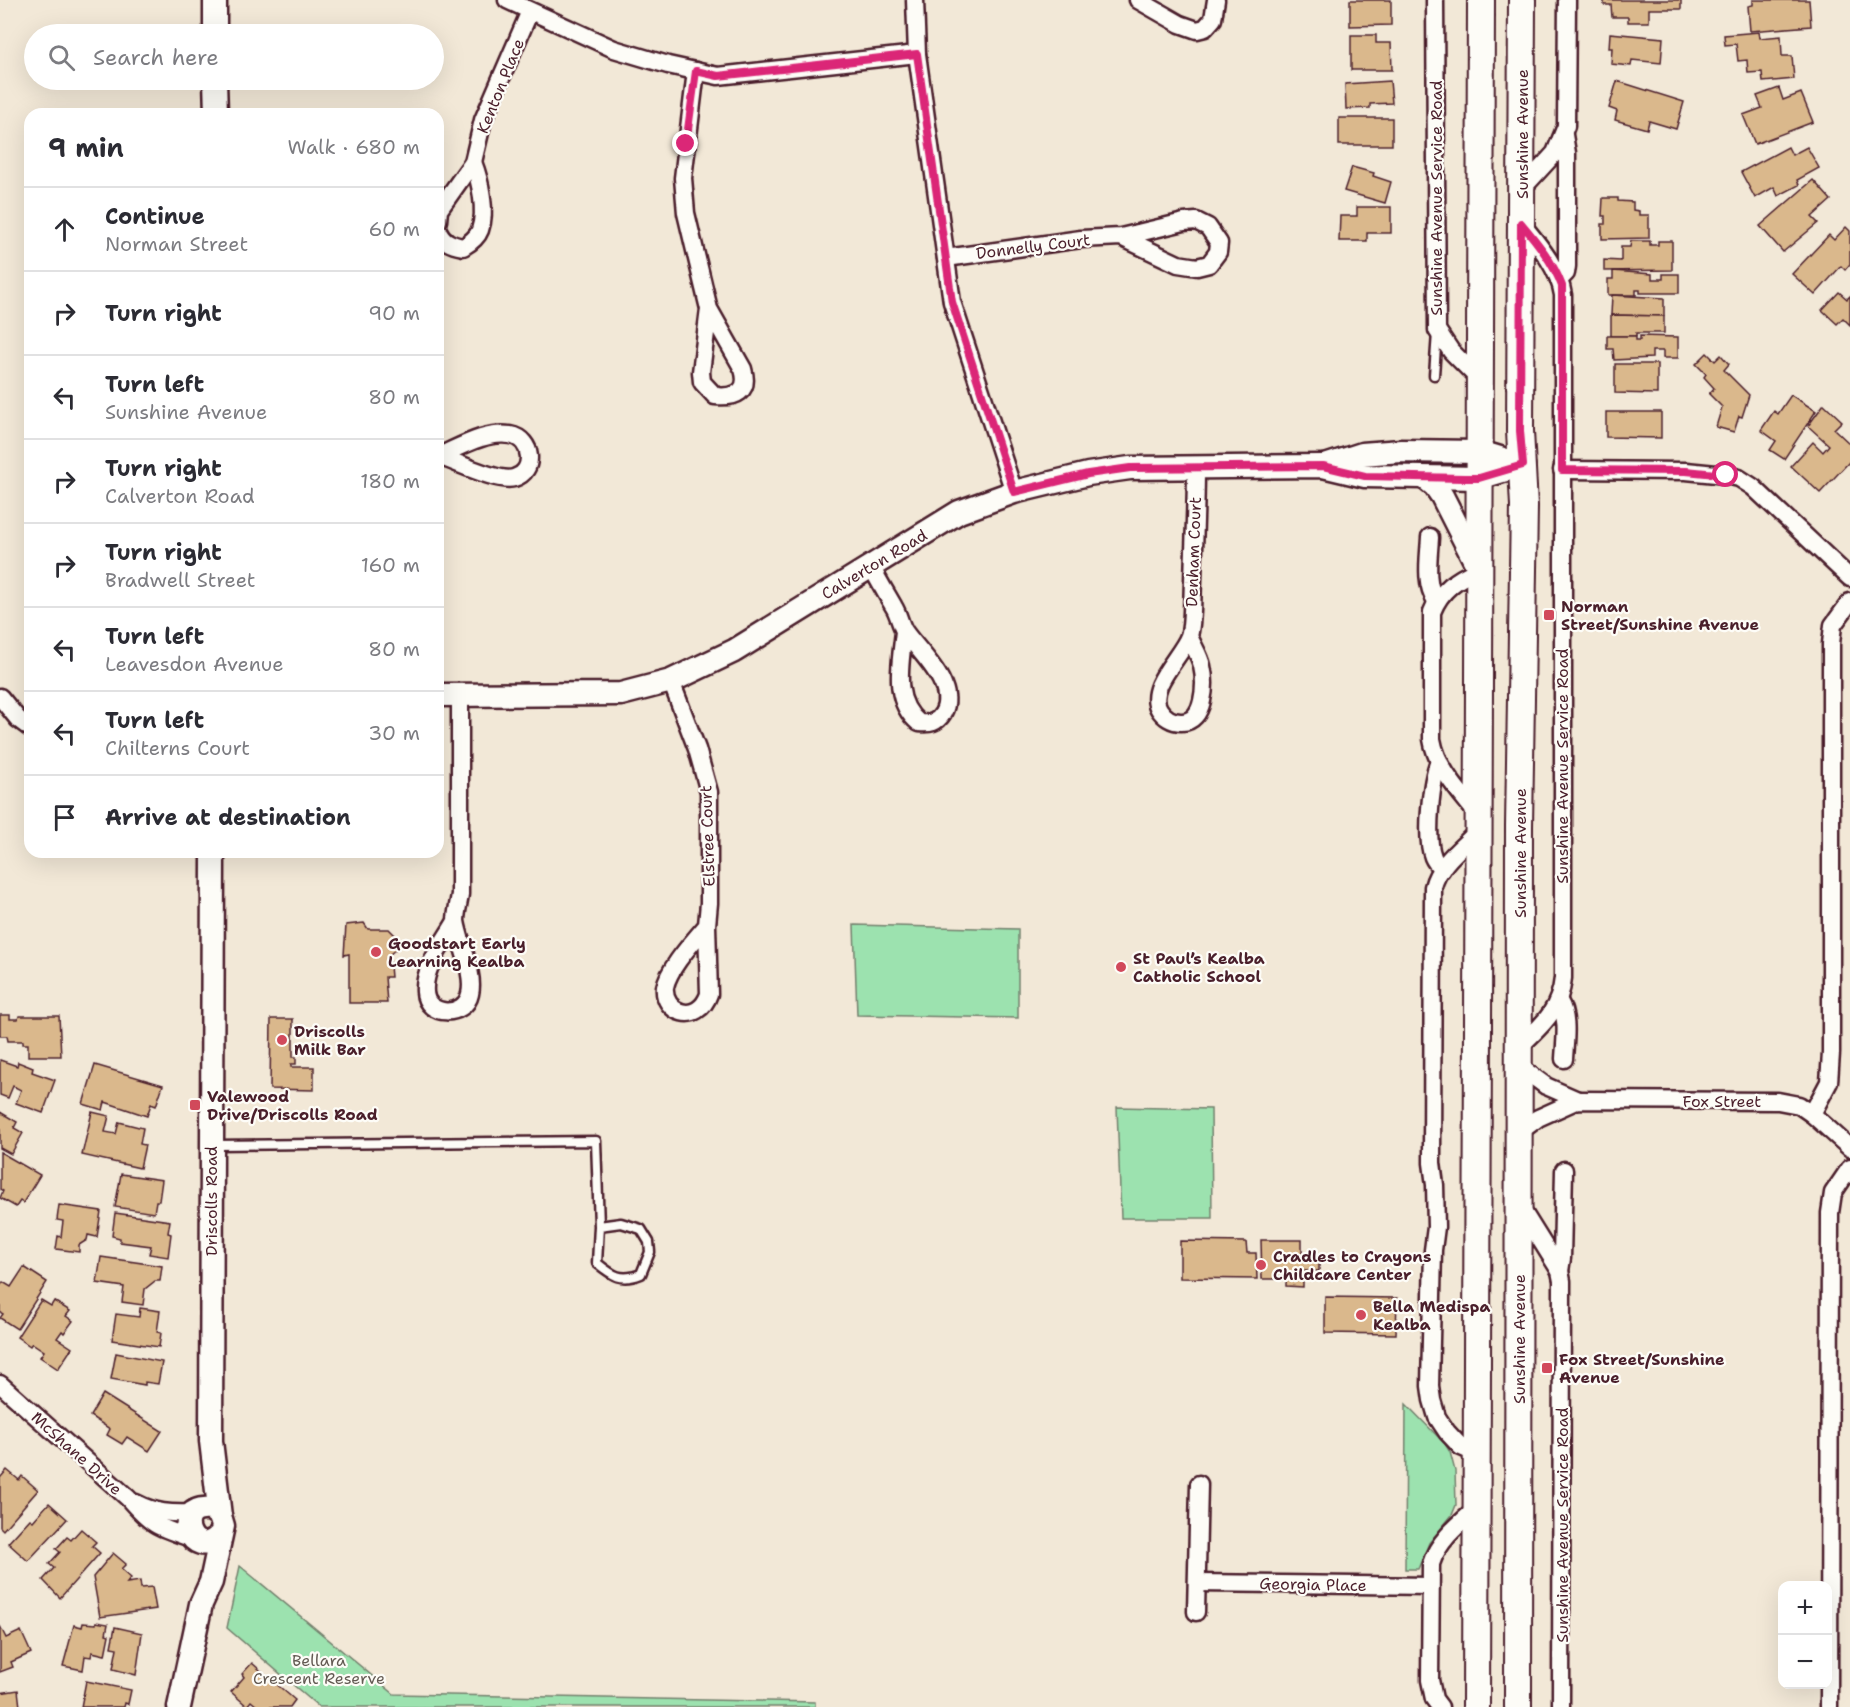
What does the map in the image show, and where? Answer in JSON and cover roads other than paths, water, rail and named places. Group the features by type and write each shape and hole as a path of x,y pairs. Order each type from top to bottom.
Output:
{"main road":[{"path":"1476,1707 1481,0"},
{"name":"Sunshine Avenue","path":"1518,1707 1518,1133 1523,465 1520,431 1522,0"},
{"path":"1477,1454 1518,1445"}],"street":[{"path":"215,0 215,24"},
{"path":"507,0 614,49 668,65 718,76 917,54"},
{"path":"915,0 917,54 952,302 1014,492"},
{"path":"1138,0 1180,24 1197,30 1205,28 1213,19 1216,0"},
{"name":"Sunshine Avenue Service Road","path":"1435,0 1437,330 1451,351 1480,380"},
{"name":"Sunshine Avenue Service Road","path":"1521,190 1555,153 1564,135 1566,126 1566,0"},
{"name":"Kenton Place","path":"444,203 472,162 483,120 530,11"},
{"path":"696,71 683,178 686,213 709,309 746,378 743,388 736,395 715,396 702,382 701,372 709,309"},
{"path":"216,90 216,108"},
{"name":"Sunshine Avenue Service Road","path":"1559,280 1566,273 1567,266 1567,153 1564,135"},
{"path":"444,238 452,245 464,247 473,241 480,229 482,211 480,180 472,162"},
{"name":"Donnelly Court","path":"946,258 1081,239 1121,237 1196,221 1208,227 1219,243 1218,252 1209,264 1197,267 1178,264 1121,237"},
{"name":"Sunshine Avenue Service Road","path":"1521,223 1538,243 1559,280 1563,295 1563,978 1559,1001 1564,1010 1564,1059"},
{"path":"444,454 499,434 511,435 522,440 528,448 530,459 524,472 513,478 502,478 444,458"},
{"name":"Calverton Road","path":"1323,466 1362,454 1401,451 1480,452 1523,465"},
{"name":"Calverton Road","path":"449,695 621,694 671,681 734,651 959,512 1014,492 1088,474 1130,468 1323,466 1365,476 1479,478 1523,465"},
{"name":"Denham Court","path":"1189,636 1202,666 1203,694 1200,710 1186,723 1165,717 1158,708 1156,698 1159,685 1189,636 1196,468"},
{"path":"1562,470 1686,471 1739,478 1776,507 1850,578"},
{"path":"1425,478 1442,496 1479,568 1458,578 1436,600 1432,612 1432,739 1434,750 1477,823 1435,879 1433,888 1432,1154 1436,1227 1433,1250 1430,1386 1437,1417 1447,1432 1461,1447 1477,1454"},
{"path":"1430,537 1429,583 1431,594 1436,600"},
{"path":"871,566 895,609 904,631 929,661 947,697 945,709 939,719 931,724 919,723 904,707 899,683 904,631"},
{"path":"1812,1114 1829,1082 1831,1053 1831,644 1833,625 1850,602"},
{"name":"Elstree Court","path":"671,681 698,749 709,792 709,903 706,925 710,994 706,1004 699,1010 681,1013 672,1006 665,995 666,985 678,961 706,925"},
{"path":"449,695 460,894 456,921 426,976 425,992 427,1001 441,1011 450,1012 460,1009 470,994 465,953 456,921"},
{"path":"0,696 24,724"},
{"path":"1439,761 1432,783 1430,835 1432,855 1442,869"},
{"name":"Driscolls Road","path":"179,1707 201,1604 211,1581 220,1526 211,1441 213,858"},
{"path":"1519,1057 1559,1001"},
{"name":"Fox Street","path":"1519,1057 1546,1086 1578,1100 1778,1101 1799,1106 1812,1114 1850,1148"},
{"name":"Fox Street","path":"1518,1133 1538,1118 1578,1100"},
{"path":"1829,1707 1830,1213 1833,1193 1850,1168"},
{"name":"Sunshine Avenue Service Road","path":"1562,1707 1562,1289 1560,1271 1563,1258 1564,1170"},
{"name":"Sunshine Avenue Service Road","path":"1519,1206 1560,1271"},
{"name":"McShane Drive","path":"0,1384 128,1498 147,1519 160,1528 194,1539"},
{"name":"Driscolls Road","path":"193,1512 206,1474 211,1441"},
{"path":"1196,1612 1199,1484"},
{"name":"McShane Drive","path":"128,1498 148,1509 168,1514 193,1512"},
{"path":"204,1508 211,1509 220,1526 215,1540 205,1543 194,1539 187,1524 193,1512 204,1508"},
{"path":"1440,1707 1434,1699 1430,1680 1431,1564 1434,1555 1457,1526 1476,1509"},
{"name":"Driscolls Road","path":"194,1539 201,1571 201,1604"},
{"name":"Georgia Place","path":"1197,1583 1430,1586"}],"lane":[{"path":"1434,375 1437,330"},
{"path":"211,1145 596,1141 599,1226 597,1263 610,1274 627,1279 641,1274 650,1252 649,1242 640,1229 621,1223 599,1226"}],"place":[{"name":"Norman Street/Sunshine Avenue","path":"1549,615"},
{"name":"Goodstart Early Learning Kealba","path":"376,952"},
{"name":"St Paul’s Kealba Catholic School","path":"1121,967"},
{"name":"Driscolls Milk Bar","path":"282,1040"},
{"name":"Valewood Drive/Driscolls Road","path":"195,1105"},
{"name":"Cradles to Crayons Childcare Center","path":"1261,1265"},
{"name":"Bella Medispa Kealba","path":"1361,1315"},
{"name":"Fox Street/Sunshine Avenue","path":"1547,1368"}],"park label":[{"name":"Bellara Crescent Reserve","path":"319,1669"}]}
